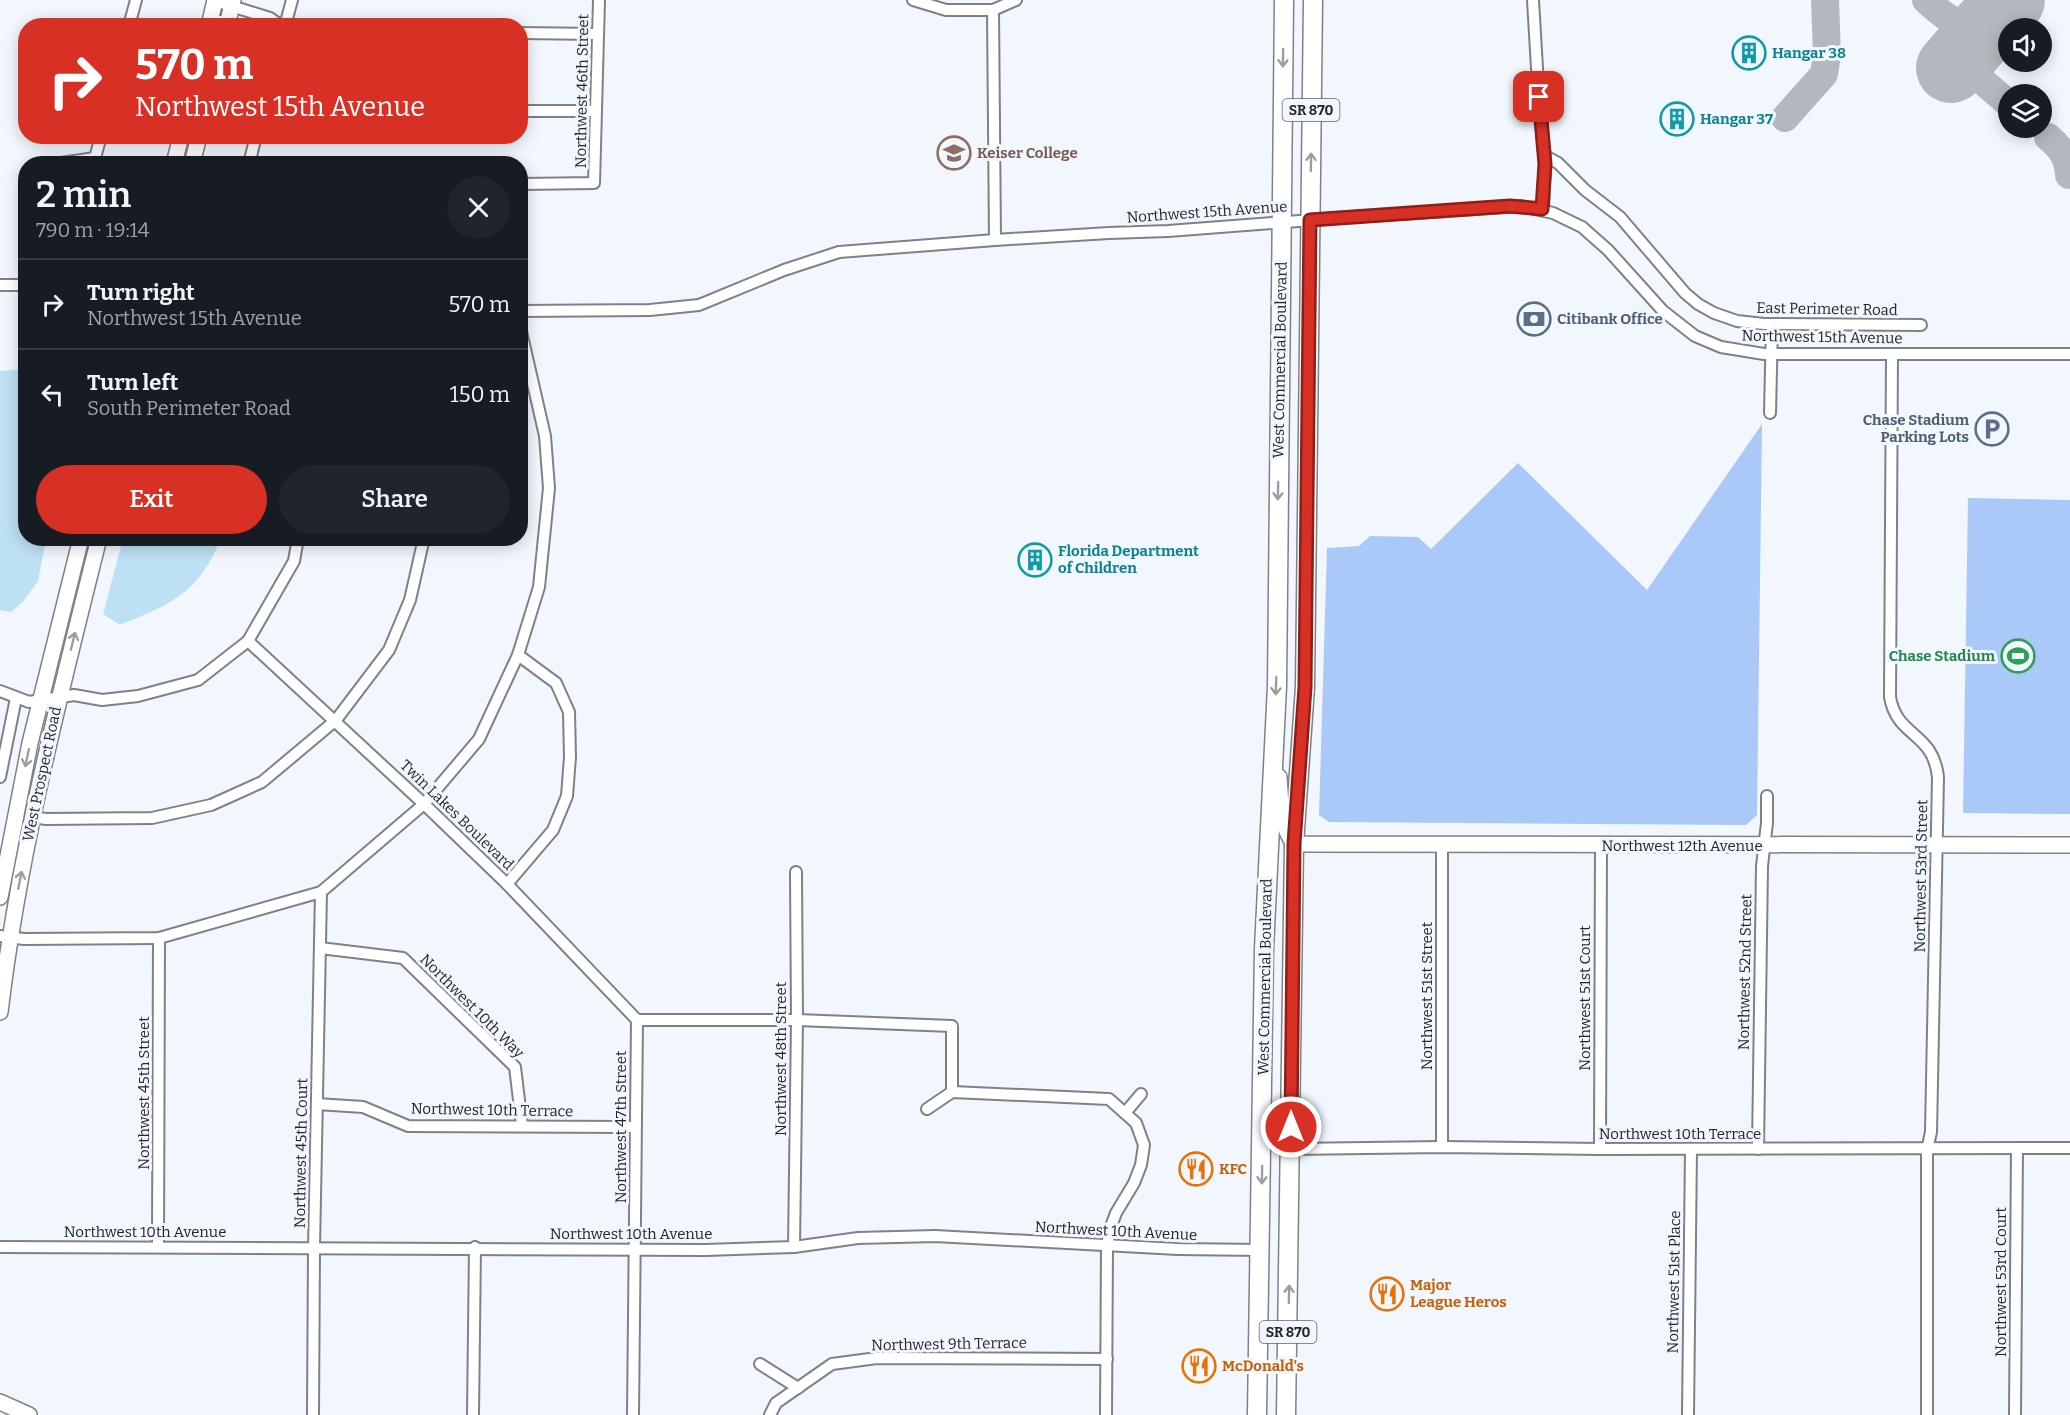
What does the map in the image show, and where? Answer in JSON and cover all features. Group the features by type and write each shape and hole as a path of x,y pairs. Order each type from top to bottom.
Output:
{"highway":[{"name":"West Commercial Boulevard","path":"1257,1415 1264,950 1275,720 1284,0"},
{"name":"West Commercial Boulevard","path":"1286,1415 1294,844 1305,687 1313,0"},
{"path":"1268,877 1281,882 1284,888 1283,964 1287,1027 1292,1050"}],"main road":[{"path":"210,18 215,0"},
{"name":"West Prospect Road","path":"0,897 17,804 79,546"},
{"name":"West Prospect Road","path":"0,1012 5,937 59,698 97,546"},
{"name":"West Commercial Boulevard","path":"1275,720 1282,815 1287,834 1294,844"},
{"name":"Northwest 12th Avenue","path":"1294,844 2070,845"},
{"path":"0,1402 29,1415"}],"street":[{"path":"131,18 136,0"},
{"path":"215,0 232,3 270,18"},
{"path":"287,18 292,0"},
{"name":"Northwest 46th Street","path":"528,184 594,183 599,0"},
{"path":"914,0 946,10 993,10 1016,0"},
{"path":"1533,0 1546,175 1542,209"},
{"path":"993,10 995,240"},
{"path":"528,33 598,34"},
{"path":"528,111 595,111"},
{"name":"East Perimeter Road","path":"1545,156 1558,163 1585,190 1628,225 1679,287 1698,303 1730,319 1772,324 1921,325"},
{"name":"Northwest 15th Avenue","path":"528,311 650,310 699,305 784,270 839,252 1510,206 1542,209 1563,216 1591,234 1663,311 1695,336 1731,350 1771,354 2070,354"},
{"path":"0,285 18,285"},
{"path":"1770,413 1772,324"},
{"name":"Northwest 53rd Street","path":"1892,354 1890,698 1893,710 1900,721 1926,744 1936,763 1938,777 1928,1150 1927,1415"},
{"path":"5,937 24,939 159,938 321,892 424,804 479,739 518,655 539,587 549,488 545,436 528,362"},
{"path":"0,691 29,702 74,695 102,700 138,696 198,680 248,641 294,561 297,546"},
{"path":"32,817 46,819 152,818 211,805 262,782 336,720 389,650 410,600 422,546"},
{"name":"Twin Lakes Boulevard","path":"248,641 336,720 507,884 637,1020"},
{"path":"507,884 553,830 567,796 570,757 569,712 556,683 518,655"},
{"path":"0,777 16,698"},
{"name":"Northwest 52nd Street","path":"1758,1149 1761,911 1767,796"},
{"name":"Northwest 51st Street","path":"1442,845 1442,1147"},
{"name":"Northwest 51st Court","path":"1600,1149 1601,846"},
{"name":"Northwest 48th Street","path":"794,1247 796,872"},
{"name":"Northwest 45th Court","path":"313,1415 321,892"},
{"name":"Northwest 45th Street","path":"158,1247 159,938"},
{"name":"Northwest 10th Way","path":"320,948 403,958 515,1066 522,1125"},
{"path":"637,1020 797,1020 952,1026 952,1092"},
{"name":"Northwest 47th Street","path":"633,1415 636,1249 634,1127 637,1020"},
{"path":"927,1109 952,1092 1108,1099 1136,1123 1144,1145 1141,1165 1134,1183 1116,1213 1107,1246 1106,1415"},
{"path":"1125,1113 1141,1094"},
{"name":"Northwest 10th Terrace","path":"317,1104 363,1107 408,1126 634,1127"},
{"name":"Northwest 10th Terrace","path":"1291,1149 1442,1147 1928,1150 2070,1148"},
{"name":"Northwest 53rd Court","path":"2015,1415 2017,1148"},
{"name":"Northwest 51st Place","path":"1688,1415 1691,1149"},
{"name":"Northwest 10th Avenue","path":"0,1247 636,1249 794,1247 858,1238 935,1236 1178,1250 1260,1250"},
{"path":"473,1415 475,1247"},
{"name":"Northwest 9th Terrace","path":"770,1415 776,1403 832,1365 877,1358 1107,1359"},
{"path":"760,1364 798,1388"}],"shaded area":[{"path":"18,370 18,546 45,546 38,581 23,602 11,612 0,610 0,371"},
{"path":"1762,424 1757,815 1746,825 1329,822 1319,815 1327,548 1359,546 1370,536 1418,537 1431,549 1518,463 1647,590"},
{"name":"Chase Stadium","path":"1968,498 2070,500 2070,814 1963,813"},
{"path":"121,546 218,546 206,568 195,582 166,604 120,625 103,614"}],"taxiway":[{"path":"1785,118 1824,74 1827,55 1825,0"},
{"path":"1926,0 1945,16 1960,22 1976,21 1999,12"},
{"path":"1958,60 1998,94"},
{"path":"2049,138 2063,153 2069,175"}],"runway":[{"path":"1951,68 2010,0"}],"place":[{"name":"Hangar 38","path":"1749,53"},
{"name":"Hangar 37","path":"1677,119"},
{"name":"Keiser College","path":"954,153"},
{"name":"Citibank Office","path":"1534,319"},
{"name":"Chase Stadium Parking Lots","path":"1992,429"},
{"name":"Florida Department of Children","path":"1035,560"},
{"name":"Chase Stadium","path":"2018,656"},
{"name":"KFC","path":"1196,1169"},
{"name":"Major League Heros","path":"1387,1294"},
{"name":"McDonald's","path":"1199,1366"}],"route":[{"path":"1291,1127 1294,844 1305,687 1310,220 1510,206 1542,209 1546,175 1539,97"}]}
